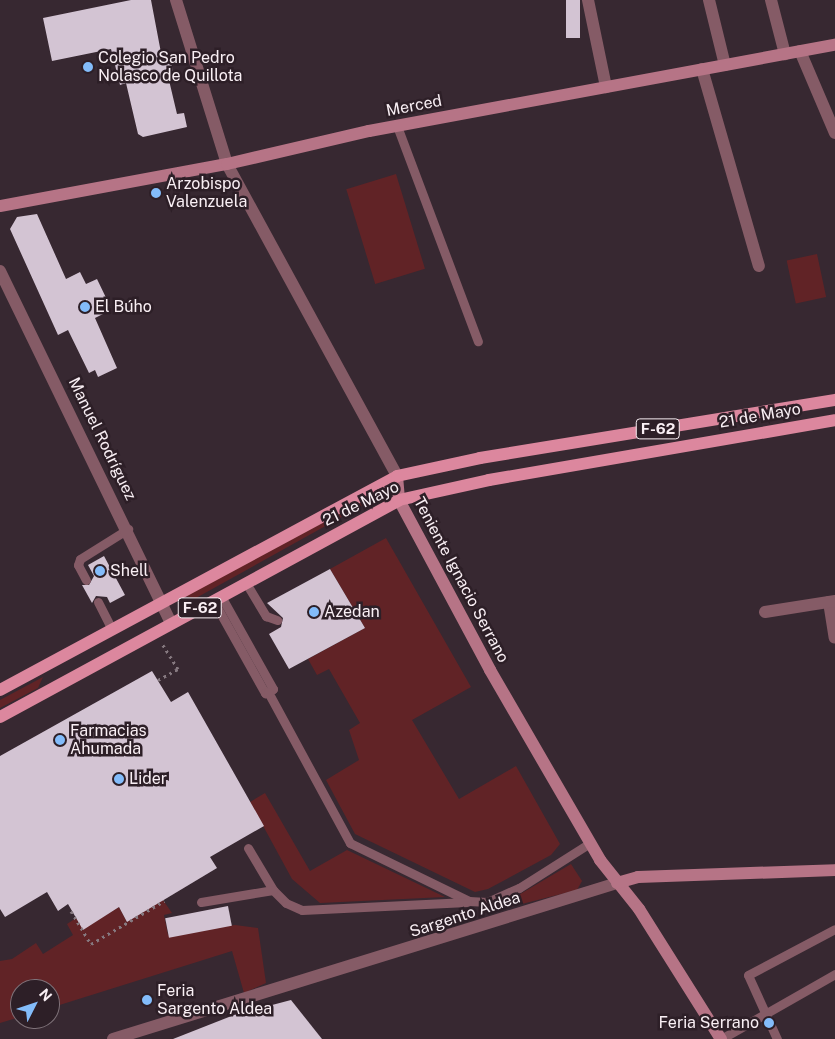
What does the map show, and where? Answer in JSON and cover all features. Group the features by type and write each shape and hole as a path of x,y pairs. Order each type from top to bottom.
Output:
{"main road":[{"name":"21 de Mayo","path":"0,690 162,600 397,476 480,458 835,400"},
{"name":"21 de Mayo","path":"0,717 400,500 489,480 835,420"}],"street":[{"name":"Teniente Ignacio Serrano","path":"176,0 227,164 397,476 400,500 485,662 590,843 617,883 639,909 721,1039"},
{"path":"588,0 606,87"},
{"path":"710,0 725,65"},
{"path":"771,0 785,54"},
{"name":"Merced","path":"0,206 227,164 397,126 835,45"},
{"path":"800,52 835,133"},
{"path":"702,69 759,266"},
{"name":"Manuel Rodríguez","path":"0,271 128,530 171,623"},
{"path":"765,612 832,602 835,638"},
{"name":"Sargento Aldea","path":"113,1039 638,877 835,870"}],"lane":[{"path":"397,126 478,341"},
{"path":"86,580 78,565 80,559 128,530"},
{"path":"246,583 266,616 277,620"},
{"path":"217,598 350,843 469,902"},
{"path":"98,602 112,628"},
{"path":"248,848 273,890 286,903 302,910 487,902 519,888 590,843"},
{"path":"201,902 273,890"},
{"path":"776,1039 763,1015 748,975 835,929"},
{"path":"721,1039 835,974"}],"path":[{"path":"155,632 178,669 158,680"},
{"path":"70,911 91,944 164,901"}],"shaded area":[{"path":"396,174 425,269 375,284 346,189"},
{"path":"817,254 826,297 796,303 787,260"},
{"path":"373,496 374,499 196,598 183,596"},
{"path":"386,538 471,687 412,720 459,799 516,766 560,844 551,855 488,889 475,892 355,834 326,780 359,760 349,730 360,723 329,669 317,675 308,659 365,628 330,569"},
{"path":"43,677 38,688 0,708 0,700"},
{"path":"265,793 310,871 347,850 445,897 320,903 292,879 250,802"},
{"path":"571,864 582,881 577,890 490,912"},
{"path":"163,900 172,913 164,915 168,935 235,925 258,928 266,983 244,993 232,951 60,1005 60,979 10,979 10,1020 0,1023 0,961 12,959 36,943 43,954 73,935 67,924 76,918 83,929 119,907 127,922"}],"building":[{"path":"131,0 151,0 162,58 170,56 174,75 168,76 177,114 184,113 187,127 143,137 138,134 126,83 120,85 111,49 52,61 43,18"},
{"path":"566,0 580,0 580,38 566,38"},
{"path":"37,214 66,279 80,272 86,284 97,279 110,306 105,308 107,312 95,318 117,368 98,377 95,370 89,373 68,330 58,335 10,229 17,217"},
{"path":"104,556 125,595 110,603 107,597 96,596 92,603 82,585 89,585 94,576 88,565"},
{"name":"Azedan","path":"330,569 365,628 289,669 269,634 281,627 283,618 267,603"},
{"name":"Lider","path":"152,671 171,702 188,692 264,826 210,857 217,868 127,922 119,907 83,930 68,904 58,911 47,892 5,917 0,909 0,756"},
{"path":"228,906 232,926 169,938 165,918"},
{"path":"291,1000 322,1039 173,1039 234,1015"}],"place":[{"name":"Colegio San Pedro Nolasco de Quillota","path":"88,67"},
{"name":"Arzobispo Valenzuela","path":"156,193"},
{"name":"El Búho","path":"85,307"},
{"name":"Shell","path":"100,571"},
{"name":"Azedan","path":"314,612"},
{"name":"Farmacias Ahumada","path":"60,740"},
{"name":"Lider","path":"119,779"},
{"name":"Feria Sargento Aldea","path":"147,1000"},
{"name":"Feria Serrano","path":"769,1023"}]}
